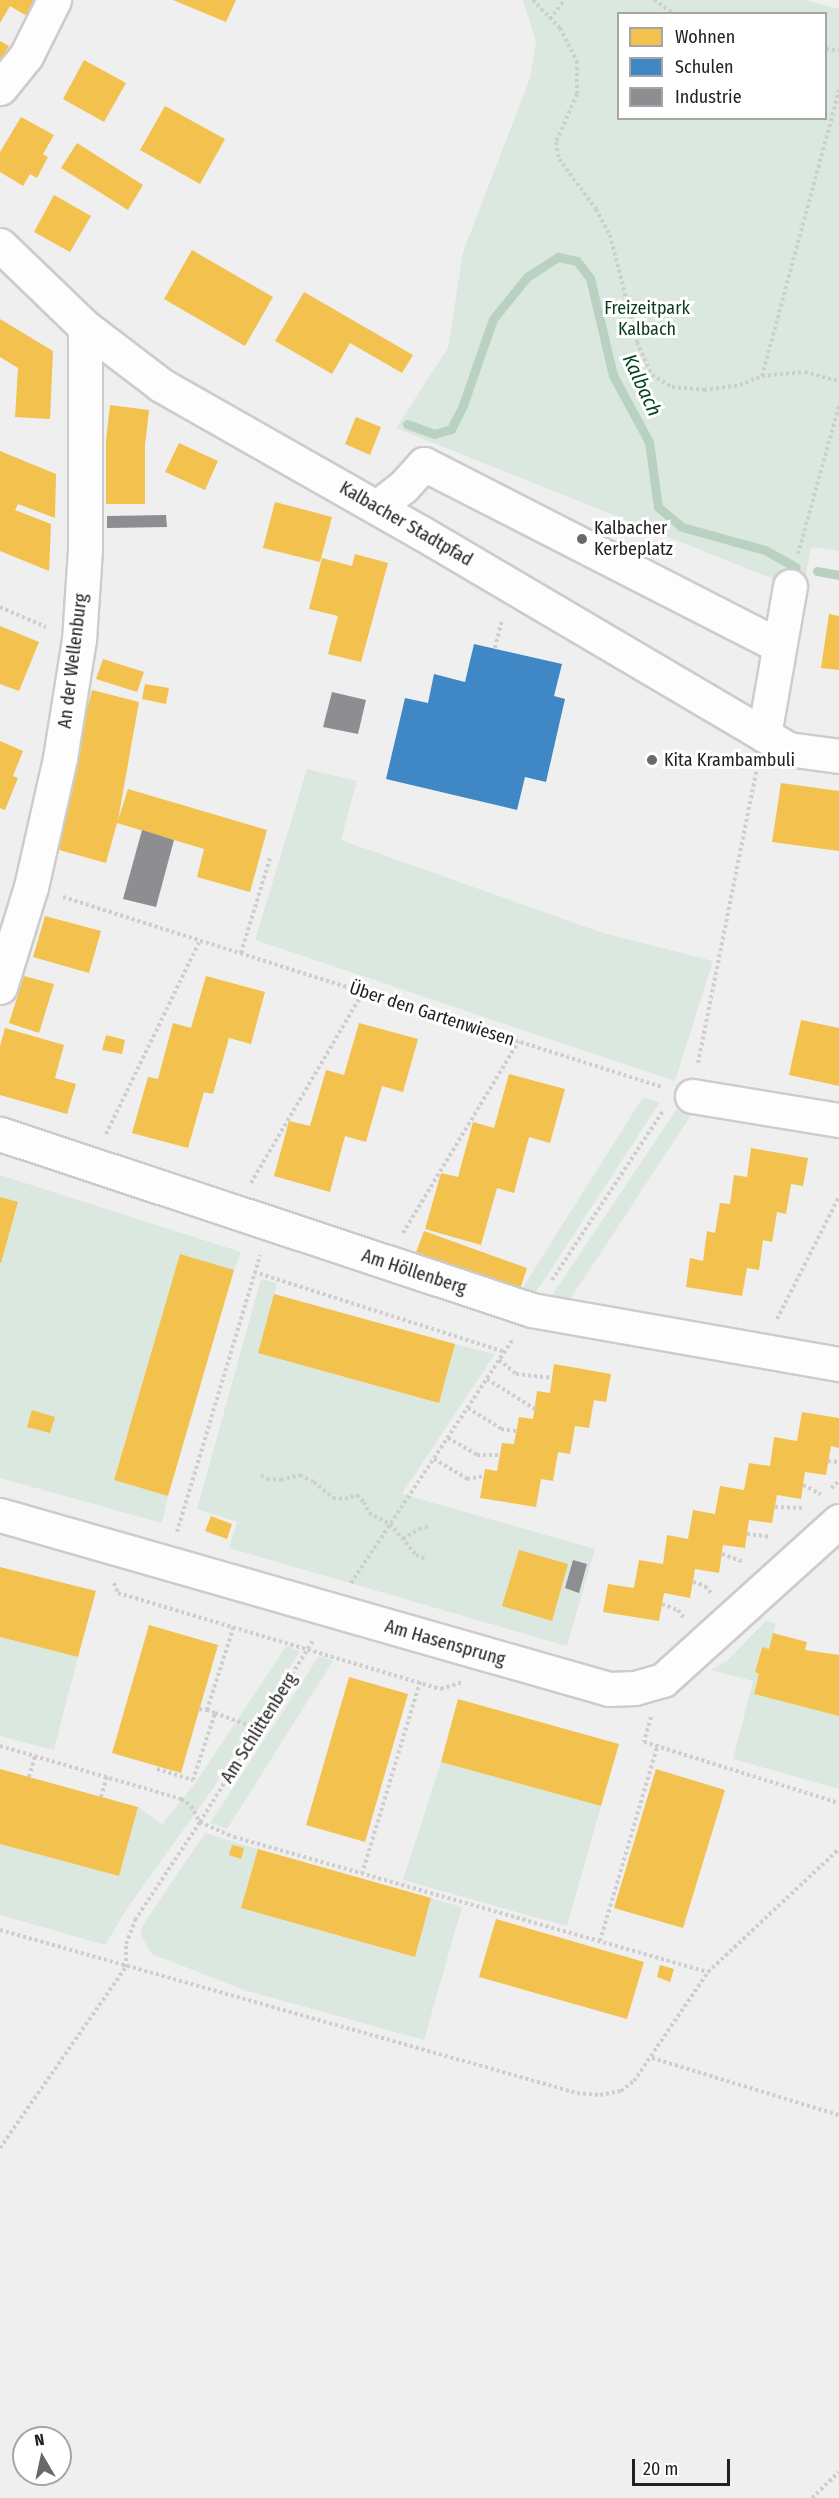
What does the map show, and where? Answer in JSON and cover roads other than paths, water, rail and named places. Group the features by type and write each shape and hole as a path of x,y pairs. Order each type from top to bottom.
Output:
{"street":[{"path":"0,88 26,56 54,0"},
{"name":"Kalbacher Stadtpfad","path":"0,245 85,327 161,385 377,507 788,749 839,756"},
{"name":"An der Wellenburg","path":"0,987 31,886 60,758 79,640 85,550 85,327"},
{"path":"377,507 403,487 424,464 779,646"},
{"path":"764,735 790,586"},
{"path":"692,1096 839,1120"},
{"name":"Am Höllenberg","path":"0,1134 532,1310 839,1364"},
{"name":"Am Hasensprung","path":"0,1515 336,1596 609,1689 635,1688 663,1680 826,1506"}],"waterway":[{"name":"Kalbach","path":"407,424 434,434 451,429 463,405 493,319 527,277 558,257 577,261 590,278 613,375 649,442 658,507 682,527 765,550 796,567"},
{"name":"Kalbach","path":"817,571 839,575"}],"place":[{"name":"Kalbacher Kerbeplatz","path":"582,539"},
{"name":"Kita Krambambuli","path":"652,760"}],"park label":[{"name":"Freizeitpark Kalbach","path":"647,319"}]}
